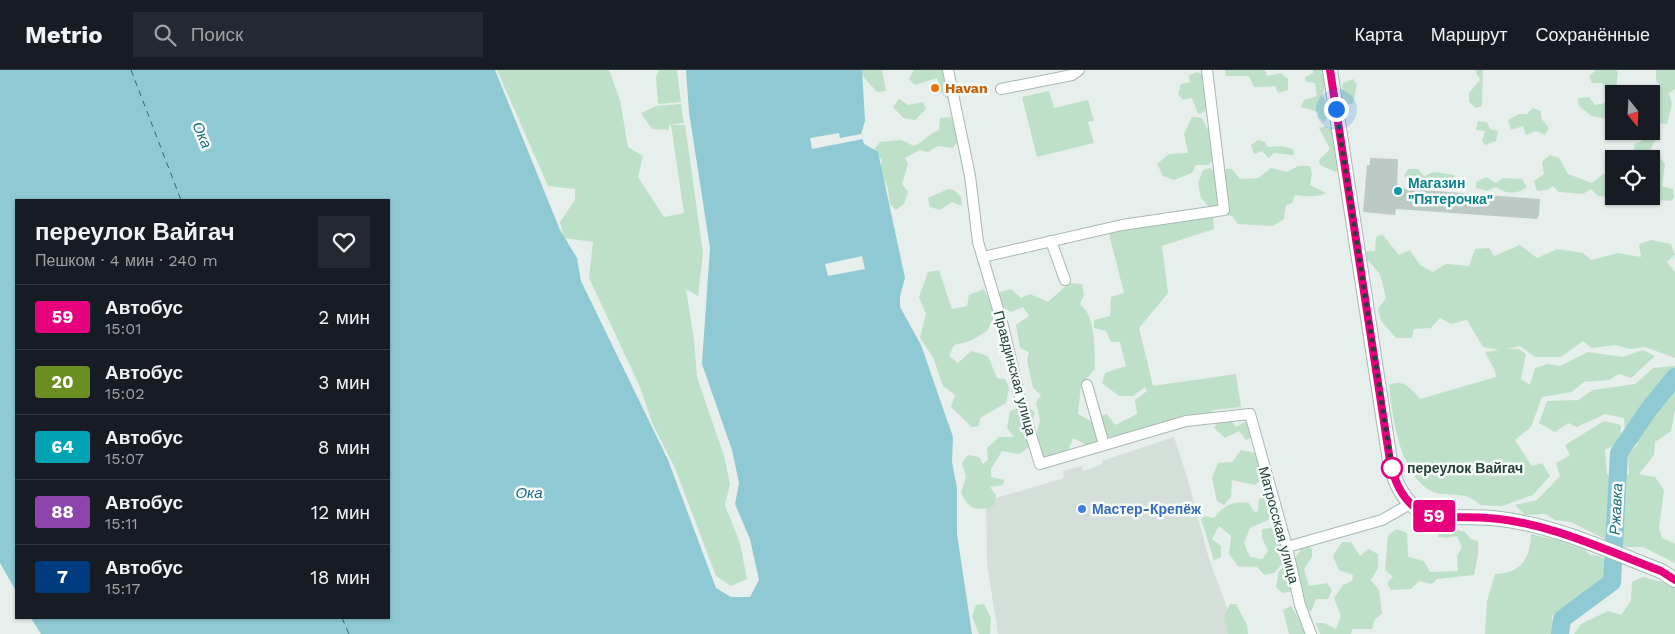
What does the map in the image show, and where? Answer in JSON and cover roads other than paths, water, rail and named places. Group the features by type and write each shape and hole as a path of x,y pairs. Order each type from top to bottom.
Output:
{"street":[{"name":"Правдинская улица","path":"948,70 970,176 978,242 1040,464 1186,421 1250,414"},
{"path":"983,257 1122,224 1224,210 1207,70"},
{"path":"1330,70 1390,461 1399,488 1410,504 1422,512 1433,516 1502,519 1530,524 1578,539 1661,571 1675,580"},
{"path":"1002,89 1074,72"},
{"path":"1051,241 1065,280"},
{"path":"1086,385 1104,445"},
{"name":"Матросская улица","path":"1250,414 1287,547 1300,605 1311,634"},
{"path":"1287,547 1382,520 1410,504"}],"water":[{"name":"Ока","path":"0,70 495,70 560,230 577,258 581,281 668,460 716,588 731,597 750,597 759,580 750,539 735,504 739,483 732,450 702,364 710,248 689,112 686,70 862,70 865,121 861,134 864,144 878,152 905,278 900,296 900,307 921,345 953,437 952,462 957,488 957,534 972,634 41,634 32,619 390,619 390,199 15,199 15,589 0,563"}],"waterway":[{"name":"Ржавка","path":"1560,634 1562,619 1612,582 1619,453 1649,409 1675,377"}],"place":[{"name":"Havan","path":"935,88"},
{"name":"Магазин \"Пятерочка\"","path":"1398,191"},
{"name":"переулок Вайгач","path":"1392,468"},
{"name":"Мастер-Крепёж","path":"1082,509"}]}
